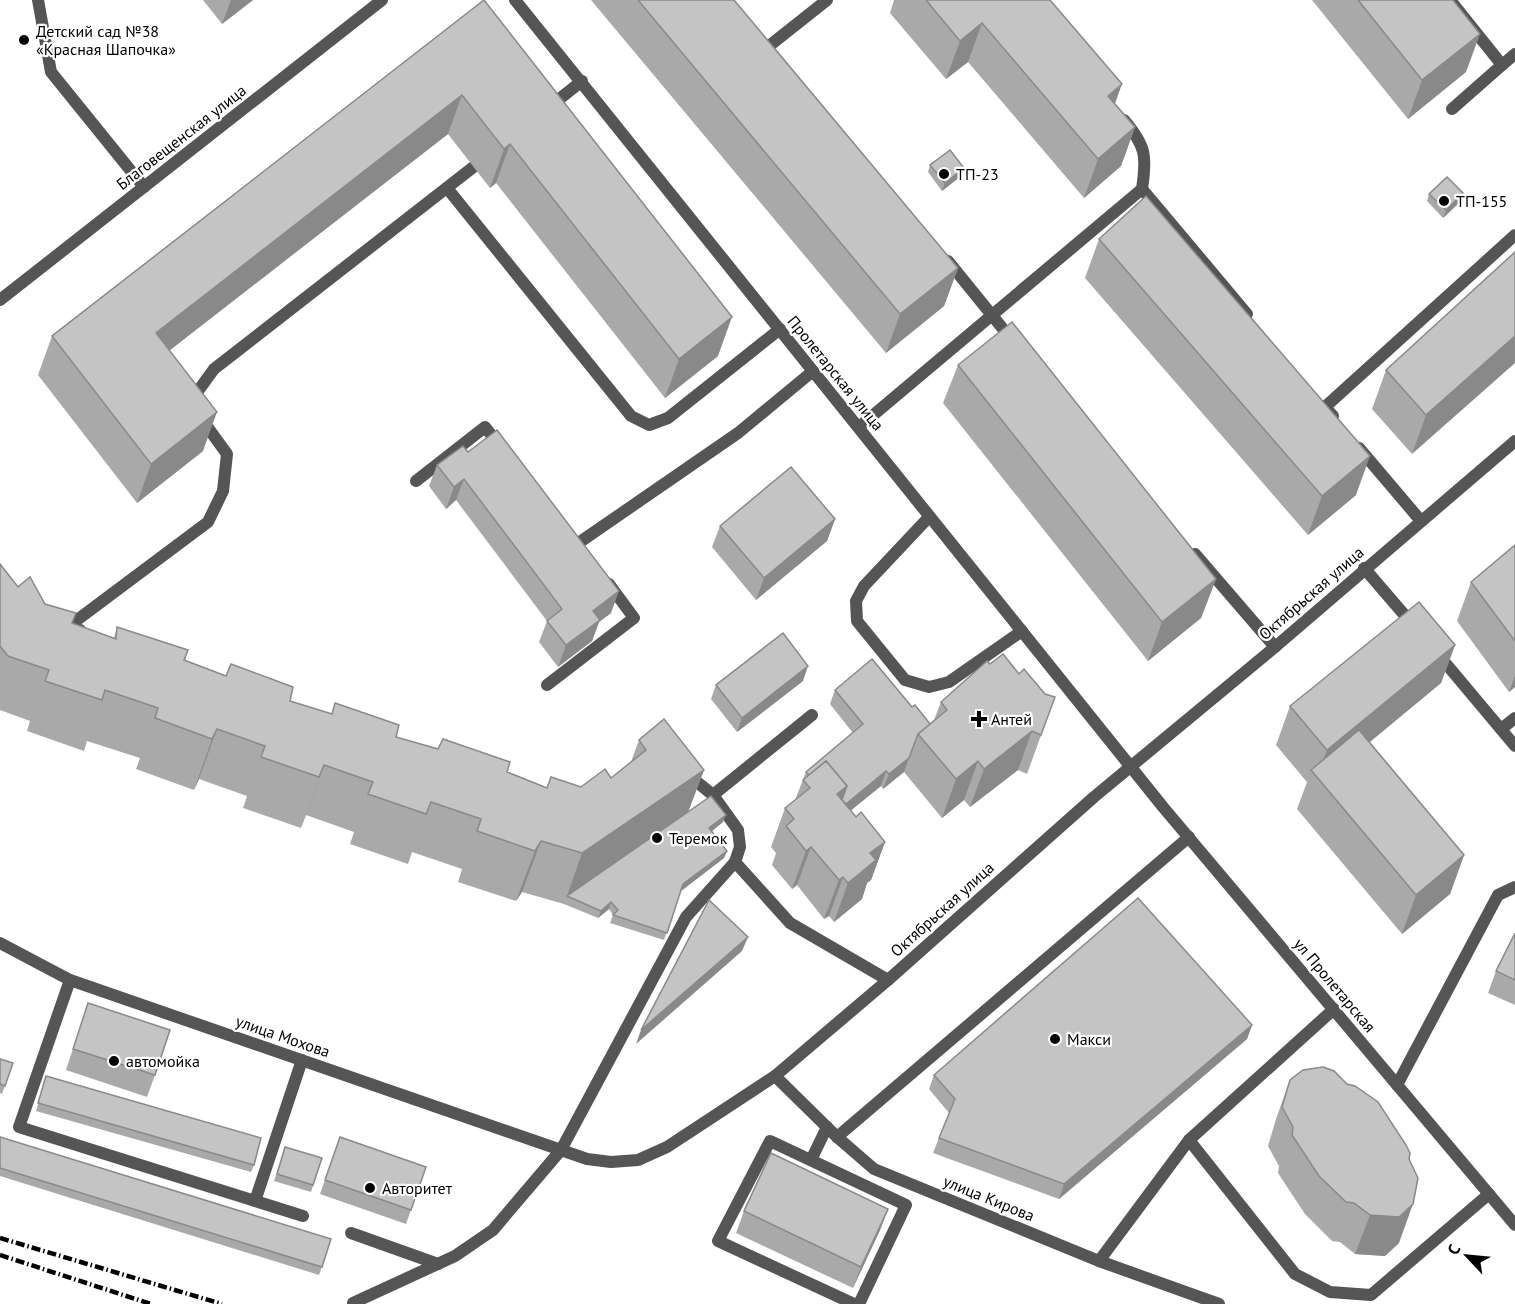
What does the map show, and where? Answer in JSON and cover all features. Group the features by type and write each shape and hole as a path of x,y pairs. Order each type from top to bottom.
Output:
{"street":[{"path":"38,0 51,72 144,187"},
{"name":"Благовещенская улица","path":"0,300 382,0"},
{"name":"Пролетарская улица","path":"515,0 1130,767"},
{"path":"769,46 827,0"},
{"path":"1450,0 1502,65"},
{"path":"1452,109 1515,54"},
{"path":"537,117 582,81"},
{"path":"859,427 993,317 1142,189 1146,164 1142,142 1112,106"},
{"path":"91,634 64,624 208,522 223,491 226,454 198,414 198,391 214,369 492,153"},
{"path":"447,188 631,416 649,425 668,418 780,330"},
{"path":"1142,189 1257,326"},
{"path":"1340,424 1321,402 1515,235"},
{"path":"941,252 1023,353"},
{"path":"577,544 738,433 813,371"},
{"path":"416,481 485,427 506,454"},
{"name":"Октябрьская улица","path":"561,1150 586,1159 611,1162 638,1160 667,1147 776,1076 1130,767 1275,647 1364,568 1515,441"},
{"path":"1354,442 1421,521"},
{"path":"929,516 864,586 856,601 857,621 905,680 929,687 949,682 1023,631"},
{"path":"1183,540 1275,647"},
{"path":"1364,568 1515,746"},
{"path":"547,685 634,618 599,572"},
{"path":"713,795 812,715"},
{"path":"1501,729 1515,718"},
{"path":"353,1303 455,1256 493,1230 561,1150 686,918 735,862 740,847 738,830 713,795 673,762"},
{"name":"ул Пролетарская","path":"1130,767 1515,1225"},
{"path":"837,1137 1189,837"},
{"path":"735,862 790,922 888,980"},
{"path":"1397,1085 1498,895 1515,887"},
{"name":"улица Мохова","path":"0,943 70,980 561,1150"},
{"path":"70,980 19,1127 303,1216"},
{"path":"1099,1261 1189,1140 1334,1009"},
{"path":"255,1201 302,1060"},
{"name":"улица Кирова","path":"776,1076 837,1137 874,1169 1099,1261 1219,1304"},
{"path":"806,1162 827,1127"},
{"path":"1189,1140 1295,1274 1330,1292 1371,1294 1489,1194"},
{"path":"770,1141 786,1154 806,1162 883,1201 906,1205 856,1304 839,1291 760,1254 742,1246 718,1240 770,1141"},
{"path":"865,1190 874,1169"},
{"path":"351,1233 438,1264"}],"building":[{"path":"484,0 732,317 679,359 510,144 504,149 462,95 156,333 217,412 151,464 52,336"},
{"path":"638,0 734,0 958,268 900,314"},
{"path":"926,0 1050,0 1122,84 1108,96 1135,127 1098,159 982,23 960,41"},
{"path":"1358,0 1453,0 1480,34 1422,80"},
{"path":"950,150 964,168 945,183 930,165"},
{"path":"1447,177 1463,193 1446,210 1429,194"},
{"path":"1146,196 1370,456 1322,496 1099,239"},
{"path":"1515,252 1515,336 1426,415 1386,370"},
{"path":"1012,322 1216,579 1162,622 958,365"},
{"path":"497,430 619,591 593,611 600,620 566,645 547,621 562,609 464,479 454,487 437,465 463,446 468,452"},
{"path":"791,467 835,519 764,578 720,526"},
{"path":"1515,545 1515,641 1471,582"},
{"path":"0,564 18,587 30,577 45,604 76,613 72,623 116,639 117,627 188,650 184,660 226,676 231,664 293,687 290,701 332,714 335,703 399,725 396,737 438,749 443,739 510,762 507,772 547,788 551,777 581,787 605,769 611,778 646,750 639,740 664,719 704,770 582,853 541,841 535,851 477,831 481,819 431,802 426,814 368,794 373,782 324,765 319,777 261,757 265,746 217,729 212,739 155,718 158,708 105,690 102,700 45,681 49,670 8,656 0,646"},
{"path":"1419,602 1455,645 1327,750 1290,706"},
{"path":"783,633 808,666 742,718 716,685"},
{"path":"1003,654 1019,674 1024,669 1045,694 1055,697 1041,735 1032,731 984,769 978,761 956,779 918,734 947,710 941,702 987,661 990,664"},
{"path":"872,659 912,707 915,705 930,724 918,734 909,758 889,774 886,771 846,804 842,800 847,786 826,761 809,775 806,772 863,724 835,690"},
{"path":"1359,730 1464,855 1416,895 1311,770"},
{"path":"826,761 847,786 837,794 856,817 861,812 885,842 870,853 876,860 848,883 843,877 839,880 811,847 806,851 786,826 794,819 785,808 810,788 803,780"},
{"path":"711,796 726,815 709,828 727,851 683,884 667,933 613,915 618,910 611,902 601,911 567,896"},
{"path":"1138,898 1252,1025 1064,1184 939,1138 955,1099 934,1075"},
{"path":"709,900 748,937 641,1030"},
{"path":"1515,933 1515,980 1496,971"},
{"path":"88,1003 170,1030 155,1075 73,1049"},
{"path":"0,1059 13,1063 5,1086 0,1084"},
{"path":"1323,1067 1334,1071 1347,1084 1355,1086 1378,1102 1406,1145 1410,1153 1409,1159 1418,1178 1413,1204 1399,1217 1370,1215 1354,1203 1346,1202 1319,1176 1292,1135 1293,1127 1282,1107 1290,1080 1303,1070"},
{"path":"46,1076 261,1138 254,1165 38,1103"},
{"path":"0,1137 331,1239 322,1267 0,1168"},
{"name":"Авторитет","path":"340,1137 426,1167 411,1210 325,1180"},
{"path":"285,1147 322,1158 313,1185 277,1174"},
{"path":"771,1153 888,1209 861,1267 744,1211"}],"railway":[{"path":"0,1238 222,1304"},
{"path":"0,1255 151,1304"}],"place":[{"name":"Детский сад №38 «Красная Шапочка»","path":"24,40"},
{"name":"ТП-23","path":"944,174"},
{"name":"ТП-155","path":"1444,201"},
{"name":"Антей","path":"979,719"},
{"name":"Теремок","path":"657,838"},
{"name":"Макси","path":"1055,1039"},
{"name":"автомойка","path":"114,1061"},
{"name":"Авторитет","path":"370,1188"}]}
